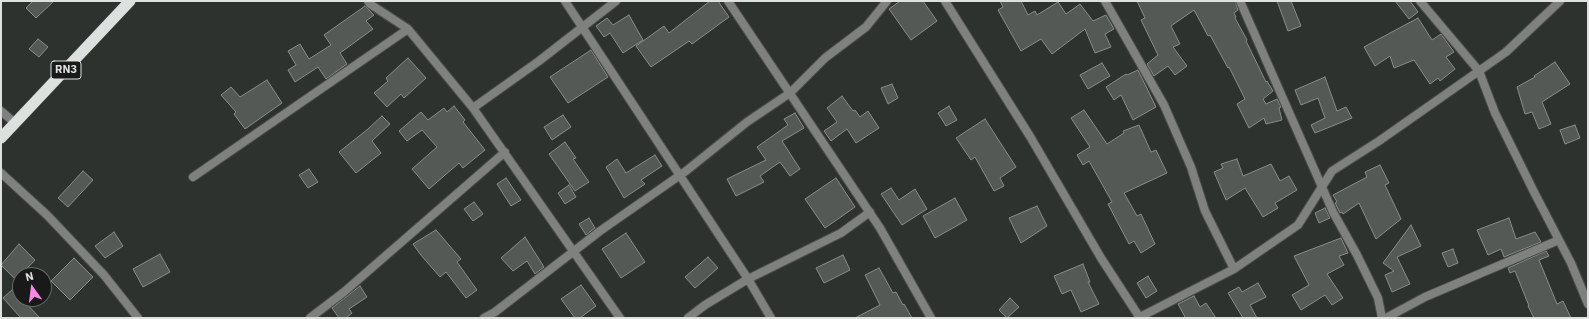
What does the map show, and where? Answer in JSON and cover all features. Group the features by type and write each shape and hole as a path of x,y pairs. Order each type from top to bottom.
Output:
{"highway":[{"name":"RN3","path":"1,138 130,1"}],"street":[{"path":"368,1 370,4 408,29 473,108 620,318"},
{"path":"565,1 680,175 771,318"},
{"path":"473,108 539,61 616,1"},
{"path":"728,1 870,212 931,318"},
{"path":"484,318 680,175 748,122 790,93 825,58 866,27 887,1"},
{"path":"945,1 1027,132 1101,258 1139,318 1234,269 1298,225 1332,172 1506,52 1560,1"},
{"path":"1105,1 1164,105 1191,167 1205,211 1234,269"},
{"path":"1240,1 1333,212 1357,255 1378,298 1382,318"},
{"path":"1420,1 1479,71 1495,113 1571,263 1588,304"},
{"path":"192,177 408,29"},
{"path":"1,111 15,123"},
{"path":"310,318 344,292 505,152"},
{"path":"1,173 47,216 104,275 138,318"},
{"path":"688,318 705,305 748,280 841,233 870,212"},
{"path":"1386,318 1425,297 1559,240"}],"building":[{"path":"33,1 54,1 36,18 26,8"},
{"path":"710,1 718,1 729,17 692,44 689,41 651,67 636,46 664,26 669,33"},
{"path":"900,1 923,1 937,21 911,40 889,9"},
{"path":"1000,1 1021,1 1028,15 1035,11 1037,15 1058,2 1066,14 1080,4 1093,21 1106,15 1114,29 1105,34 1111,47 1095,53 1085,29 1052,54 1041,39 1021,51 998,10 1003,7"},
{"path":"1137,1 1235,1 1238,10 1234,13 1235,18 1247,40 1246,41 1266,82 1267,81 1273,91 1263,99 1266,104 1277,99 1281,107 1279,108 1282,120 1266,124 1264,118 1249,128 1237,104 1245,99 1229,67 1228,68 1210,35 1208,36 1194,10 1171,26 1180,44 1173,47 1187,66 1175,75 1168,66 1154,76 1147,64 1158,55 1141,20 1145,18"},
{"path":"1277,1 1291,1 1301,26 1288,31"},
{"path":"1395,1 1410,1 1418,12 1409,19"},
{"path":"365,6 374,15 366,21 373,29 340,53 347,64 326,79 318,67 295,82 288,70 296,65 288,51 300,44 309,59 331,45 324,35"},
{"path":"629,15 643,40 623,53 610,33 604,37 596,26 607,18 613,25"},
{"path":"1418,18 1432,40 1441,34 1454,52 1446,57 1455,69 1440,81 1438,78 1430,84 1414,60 1394,68 1390,56 1375,66 1364,47"},
{"path":"38,39 48,47 39,57 29,49"},
{"path":"591,50 608,77 568,103 550,77"},
{"path":"408,58 426,78 404,98 401,94 387,107 374,93 388,81 386,78"},
{"path":"1555,62 1570,84 1542,102 1551,124 1539,129 1532,112 1525,114 1517,87 1535,77 1534,76"},
{"path":"1102,63 1110,76 1088,89 1080,75"},
{"path":"1138,70 1156,107 1133,120 1121,95 1114,100 1106,87 1126,74 1127,75"},
{"path":"1325,77 1337,111 1346,107 1352,118 1315,133 1311,125 1325,118 1318,98 1301,105 1295,90"},
{"path":"267,80 282,103 245,129 234,114 236,112 221,95 231,87 240,97"},
{"path":"892,84 898,98 888,104 881,88"},
{"path":"842,96 853,111 855,110 860,117 868,111 879,128 856,143 847,129 831,141 824,131 837,122 827,108"},
{"path":"454,106 465,120 463,122 485,150 463,168 459,163 429,189 412,169 437,147 422,130 407,141 399,131 421,112 428,120 444,108 447,112"},
{"path":"949,106 957,120 946,126 938,113"},
{"path":"1084,110 1107,144 1124,133 1123,131 1139,125 1151,152 1156,150 1167,173 1124,193 1137,216 1141,214 1155,244 1141,253 1134,241 1129,244 1108,204 1112,202 1089,161 1083,165 1077,155 1090,147 1071,118"},
{"path":"795,113 804,128 782,141 800,169 790,176 780,162 760,176 764,182 736,196 727,179 766,160 757,147 788,125 784,119"},
{"path":"563,115 571,127 552,140 544,127"},
{"path":"382,116 390,124 372,141 381,153 356,173 339,152"},
{"path":"985,119 1016,167 1000,178 1004,186 994,191 975,157 971,160 956,138"},
{"path":"1575,125 1580,138 1565,144 1560,130"},
{"path":"565,142 576,158 573,159 589,182 575,191 549,154"},
{"path":"655,155 662,166 641,180 645,184 624,198 606,167 617,159 626,173"},
{"path":"1237,159 1243,176 1271,164 1280,181 1289,176 1297,190 1275,203 1278,208 1263,217 1245,188 1226,200 1214,172 1223,168 1221,164"},
{"path":"1380,165 1389,183 1385,185 1401,219 1376,239 1359,203 1343,214 1342,212 1340,213 1333,195 1367,177 1365,172"},
{"path":"309,169 318,182 308,188 299,175"},
{"path":"83,171 93,180 68,207 58,198"},
{"path":"506,178 521,200 511,206 497,184"},
{"path":"836,178 855,207 825,228 805,199"},
{"path":"569,185 576,197 565,204 558,193"},
{"path":"891,188 899,200 915,189 927,209 902,225 881,194"},
{"path":"955,198 967,220 935,238 923,216"},
{"path":"474,202 483,214 473,221 464,209"},
{"path":"1037,206 1047,226 1021,243 1009,218"},
{"path":"1325,208 1330,218 1319,223 1315,213"},
{"path":"589,218 595,228 586,235 579,224"},
{"path":"1509,218 1516,239 1535,232 1541,242 1504,257 1501,249 1488,255 1477,230"},
{"path":"1411,225 1421,246 1397,257 1410,284 1392,292 1385,275 1394,271 1383,263"},
{"path":"436,230 461,259 457,262 477,290 466,298 446,272 440,277 413,244"},
{"path":"114,232 123,246 105,258 95,246"},
{"path":"626,233 645,262 621,278 602,249"},
{"path":"525,237 544,267 535,274 527,261 513,271 501,258"},
{"path":"1341,238 1348,253 1339,256 1344,265 1327,274 1343,298 1332,305 1325,295 1301,310 1292,295 1309,285 1294,256"},
{"path":"19,244 35,260 28,267 12,267 12,276 1,265"},
{"path":"1453,249 1458,263 1448,267 1442,253"},
{"path":"1546,251 1549,256 1539,260 1557,304 1563,301 1571,318 1534,318 1515,271 1510,273 1508,268"},
{"path":"160,254 170,272 143,287 133,269"},
{"path":"843,255 850,270 824,283 816,268"},
{"path":"708,257 718,268 695,288 685,277"},
{"path":"74,258 93,277 70,300 52,282 52,280"},
{"path":"1083,264 1090,282 1088,282 1099,304 1081,312 1071,290 1062,294 1054,276"},
{"path":"879,268 893,293 896,292 912,318 855,318 880,305 865,275"},
{"path":"1148,276 1157,291 1146,298 1137,283"},
{"path":"1258,283 1266,297 1250,305 1257,318 1243,318 1228,293 1239,287 1242,292"},
{"path":"581,285 596,306 580,318 575,318 561,299"},
{"path":"360,286 367,297 349,309 352,313 346,318 339,318 332,308"},
{"path":"12,290 12,307 30,307 40,318 21,318 3,298"},
{"path":"1194,296 1200,307 1206,303 1216,318 1183,318 1185,317 1178,304"},
{"path":"1010,298 1019,307 1007,318 999,310"}]}
